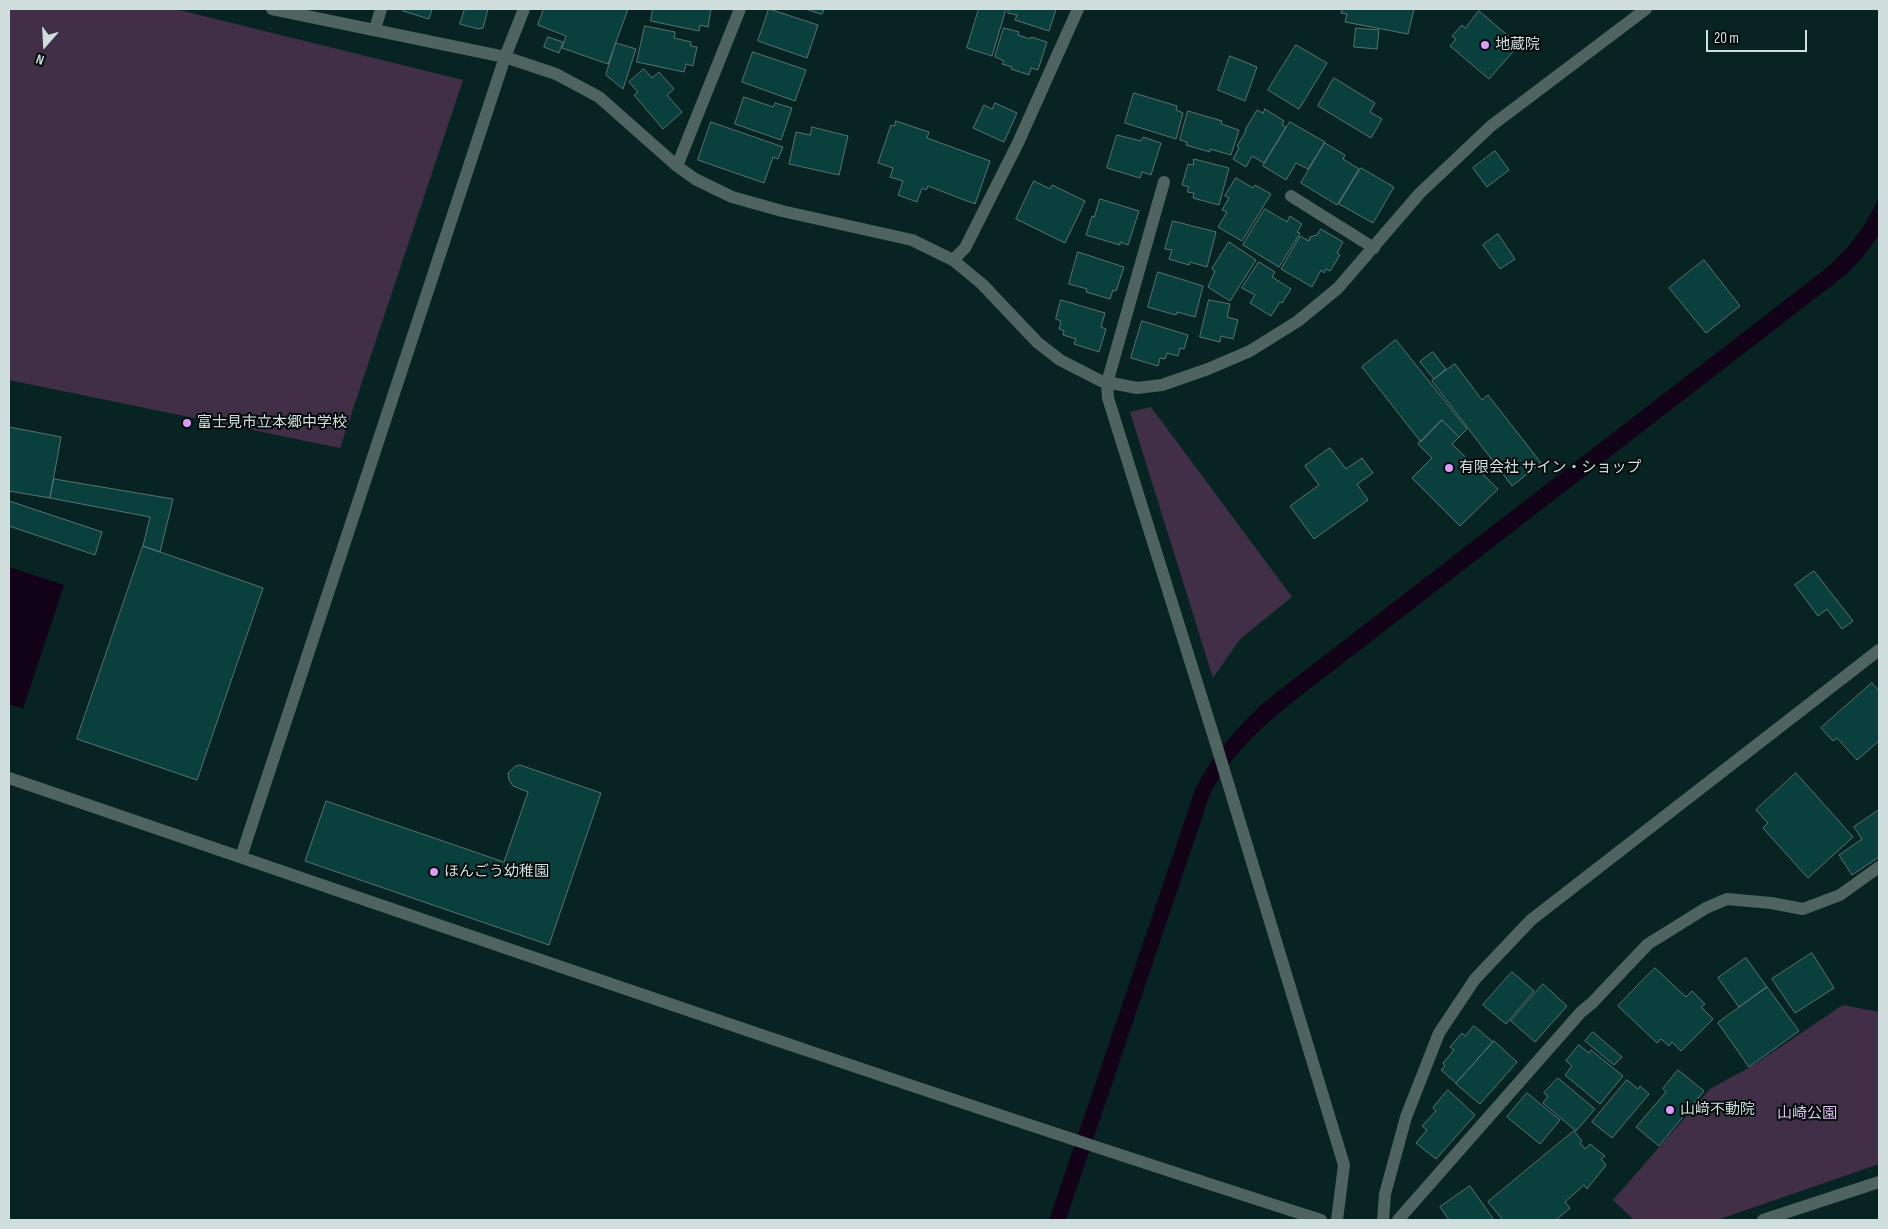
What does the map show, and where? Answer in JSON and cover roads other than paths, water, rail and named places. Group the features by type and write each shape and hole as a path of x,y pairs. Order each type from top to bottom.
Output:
{"street":[{"path":"272,9 505,57 556,74 599,97 676,166 695,179 732,197 782,211 912,240 953,260 982,284 1049,352 1084,373 1107,383 1137,388 1162,386 1208,370 1250,351 1298,321 1338,288 1420,193 1491,126 1646,9"},
{"path":"375,29 381,9"},
{"path":"241,857 505,57 524,9"},
{"path":"676,166 740,9"},
{"path":"953,260 965,248 1018,143 1078,9"},
{"path":"1164,182 1107,383 1108,398 1217,747 1344,1165 1337,1220"},
{"path":"1290,196 1374,248"},
{"path":"1383,1220 1385,1194 1406,1117 1439,1033 1475,979 1531,920 1879,650"},
{"path":"9,778 1070,1139 1321,1220"},
{"path":"1398,1220 1581,1012 1592,1003 1648,944 1706,908 1727,899 1771,903 1803,909 1840,895 1879,867"},
{"path":"1763,1220 1879,1182"}],"place":[{"name":"地蔵院","path":"1485,45"},
{"name":"富士見市立本郷中学校","path":"187,423"},
{"name":"有限会社 サイン・ショップ","path":"1449,468"},
{"name":"ほんごう幼稚園","path":"434,872"},
{"name":"山﨑不動院","path":"1670,1110"}],"park label":[{"name":"山崎公園","path":"1807,1114"}]}
